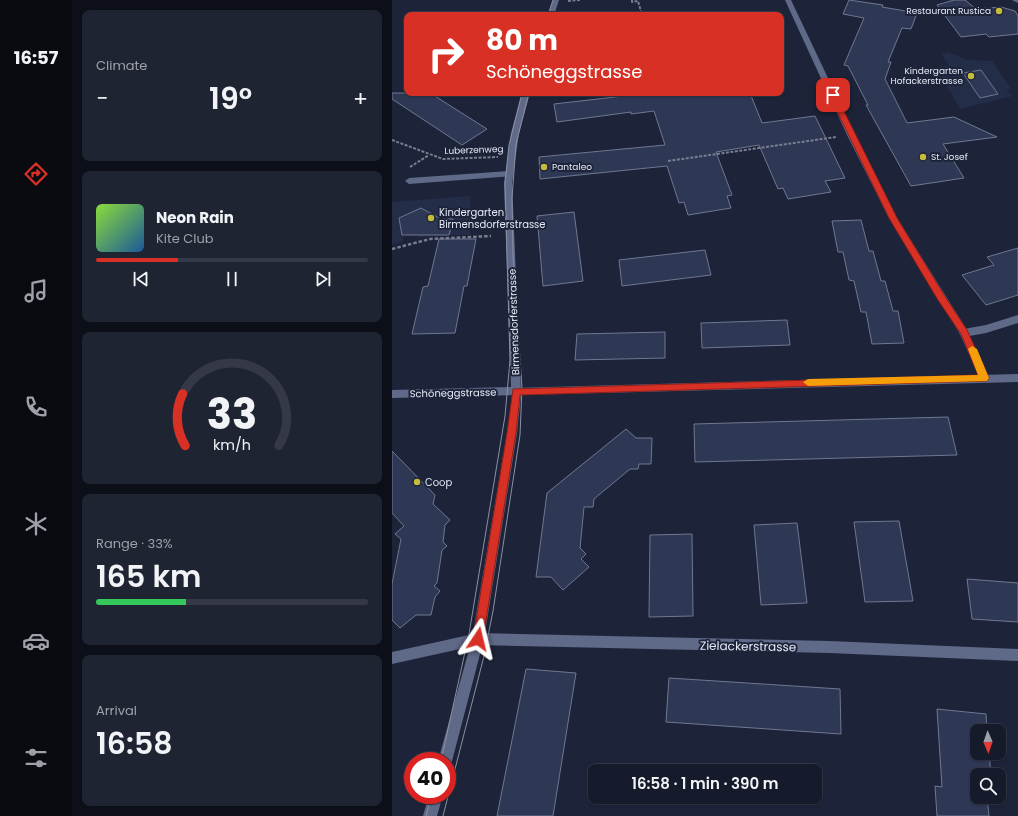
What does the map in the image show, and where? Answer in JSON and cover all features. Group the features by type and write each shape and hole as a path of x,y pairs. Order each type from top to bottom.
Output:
{"street":[{"path":"552,12 556,0"},
{"path":"788,0 851,135 893,218 964,333 984,378"},
{"name":"Birmensdorferstrasse","path":"447,752 478,639 512,433 516,391 508,208 509,174 515,133 525,96"},
{"path":"409,181 509,174"},
{"path":"964,333 1018,319"},
{"name":"Schöneggstrasse","path":"392,394 1018,378"},
{"name":"Zielackerstrasse","path":"392,658 478,639 829,648 1018,655"},
{"path":"430,816 433,804"}],"path":[{"path":"567,1 580,0"},
{"path":"632,0 632,2 638,2 641,12"},
{"path":"668,161 851,135"},
{"name":"Luberzenweg","path":"392,140 443,159 511,156"},
{"path":"392,248 430,239 491,236"}],"shaded area":[{"name":"Kindergarten Hofackerstrasse","path":"947,52 968,60 992,61 1011,89 1006,90 1013,96 960,109 936,67 949,66 942,54"},
{"name":"Kindergarten Birmensdorferstrasse","path":"470,196 470,235 437,235 417,238 418,235 403,235 403,242 392,245 392,202"}],"building":[{"path":"849,0 883,5 882,7 917,13 911,29 902,28 888,62 891,62 885,79 907,123 954,117 997,137 943,144 964,178 911,186 866,105 868,105 848,66 844,65 864,18 843,14"},
{"path":"954,0 965,0 976,9 1001,7 1015,11 1018,16 1018,34 989,37 986,34 961,37 937,5"},
{"path":"981,70 998,94 980,98 963,73"},
{"path":"392,93 404,93 404,96 435,96 487,129 462,145 392,99"},
{"path":"624,96 751,96 762,123 815,116 845,178 825,181 831,192 788,199 783,188 778,189 759,145 716,152 732,195 727,196 731,208 688,215 684,202 679,203 667,166 540,179 539,157 665,145 654,111 631,114 631,112 557,122 554,104"},
{"path":"421,208 441,219 453,219 449,235 402,235 399,218"},
{"path":"574,212 583,281 543,286 537,216"},
{"path":"861,220 869,251 873,251 881,281 885,281 893,311 898,311 904,343 872,344 866,312 861,312 854,281 849,280 843,252 838,252 832,221"},
{"path":"439,239 476,239 467,286 464,286 455,333 412,334 423,287 428,286"},
{"path":"1018,248 1018,295 986,305 962,275 994,265 987,257"},
{"path":"705,250 711,275 622,286 619,260"},
{"path":"787,320 790,345 702,348 701,323"},
{"path":"665,332 665,358 575,360 577,334"},
{"path":"948,417 957,455 695,462 694,424"},
{"path":"626,429 636,438 652,438 651,464 639,464 638,469 630,469 594,499 593,507 584,507 580,548 586,554 581,559 589,567 563,590 551,577 536,577 547,493"},
{"path":"392,451 435,495 433,504 450,520 445,525 443,542 447,546 442,550 437,583 434,586 440,591 435,597 431,615 416,615 400,628 392,620 392,584 401,539 395,534 404,526 392,513"},
{"path":"899,521 913,601 865,602 854,522"},
{"path":"797,523 807,603 761,605 754,525"},
{"path":"692,534 693,616 649,617 650,535"},
{"path":"967,579 1018,583 1018,622 972,619"},
{"path":"526,669 576,673 553,816 497,816"},
{"path":"669,678 840,689 841,734 666,722"},
{"path":"937,709 986,714 987,724 970,724 970,760 990,760 990,768 970,768 970,804 988,804 989,816 937,816 935,786 942,787"}],"tram line":[{"path":"549,12 553,0"},
{"path":"443,752 469,634 505,416 510,360 505,184 509,145 521,96"},
{"path":"443,816 484,656 493,611 520,435 522,388 513,255 512,198 516,144 528,96"},
{"path":"426,816 429,804"}],"slow traffic":[{"path":"808,382 984,378 972,349"}],"place":[{"name":"Restaurant Rustica","path":"999,11"},
{"name":"Kindergarten Hofackerstrasse","path":"971,76"},
{"name":"St. Josef","path":"923,157"},
{"name":"Pantaleo","path":"544,167"},
{"name":"Kindergarten Birmensdorferstrasse","path":"431,218"},
{"name":"Coop","path":"417,482"}],"route":[{"path":"478,639 512,433 516,391 984,378 974,351 964,333 893,218 851,135 833,95"}]}
